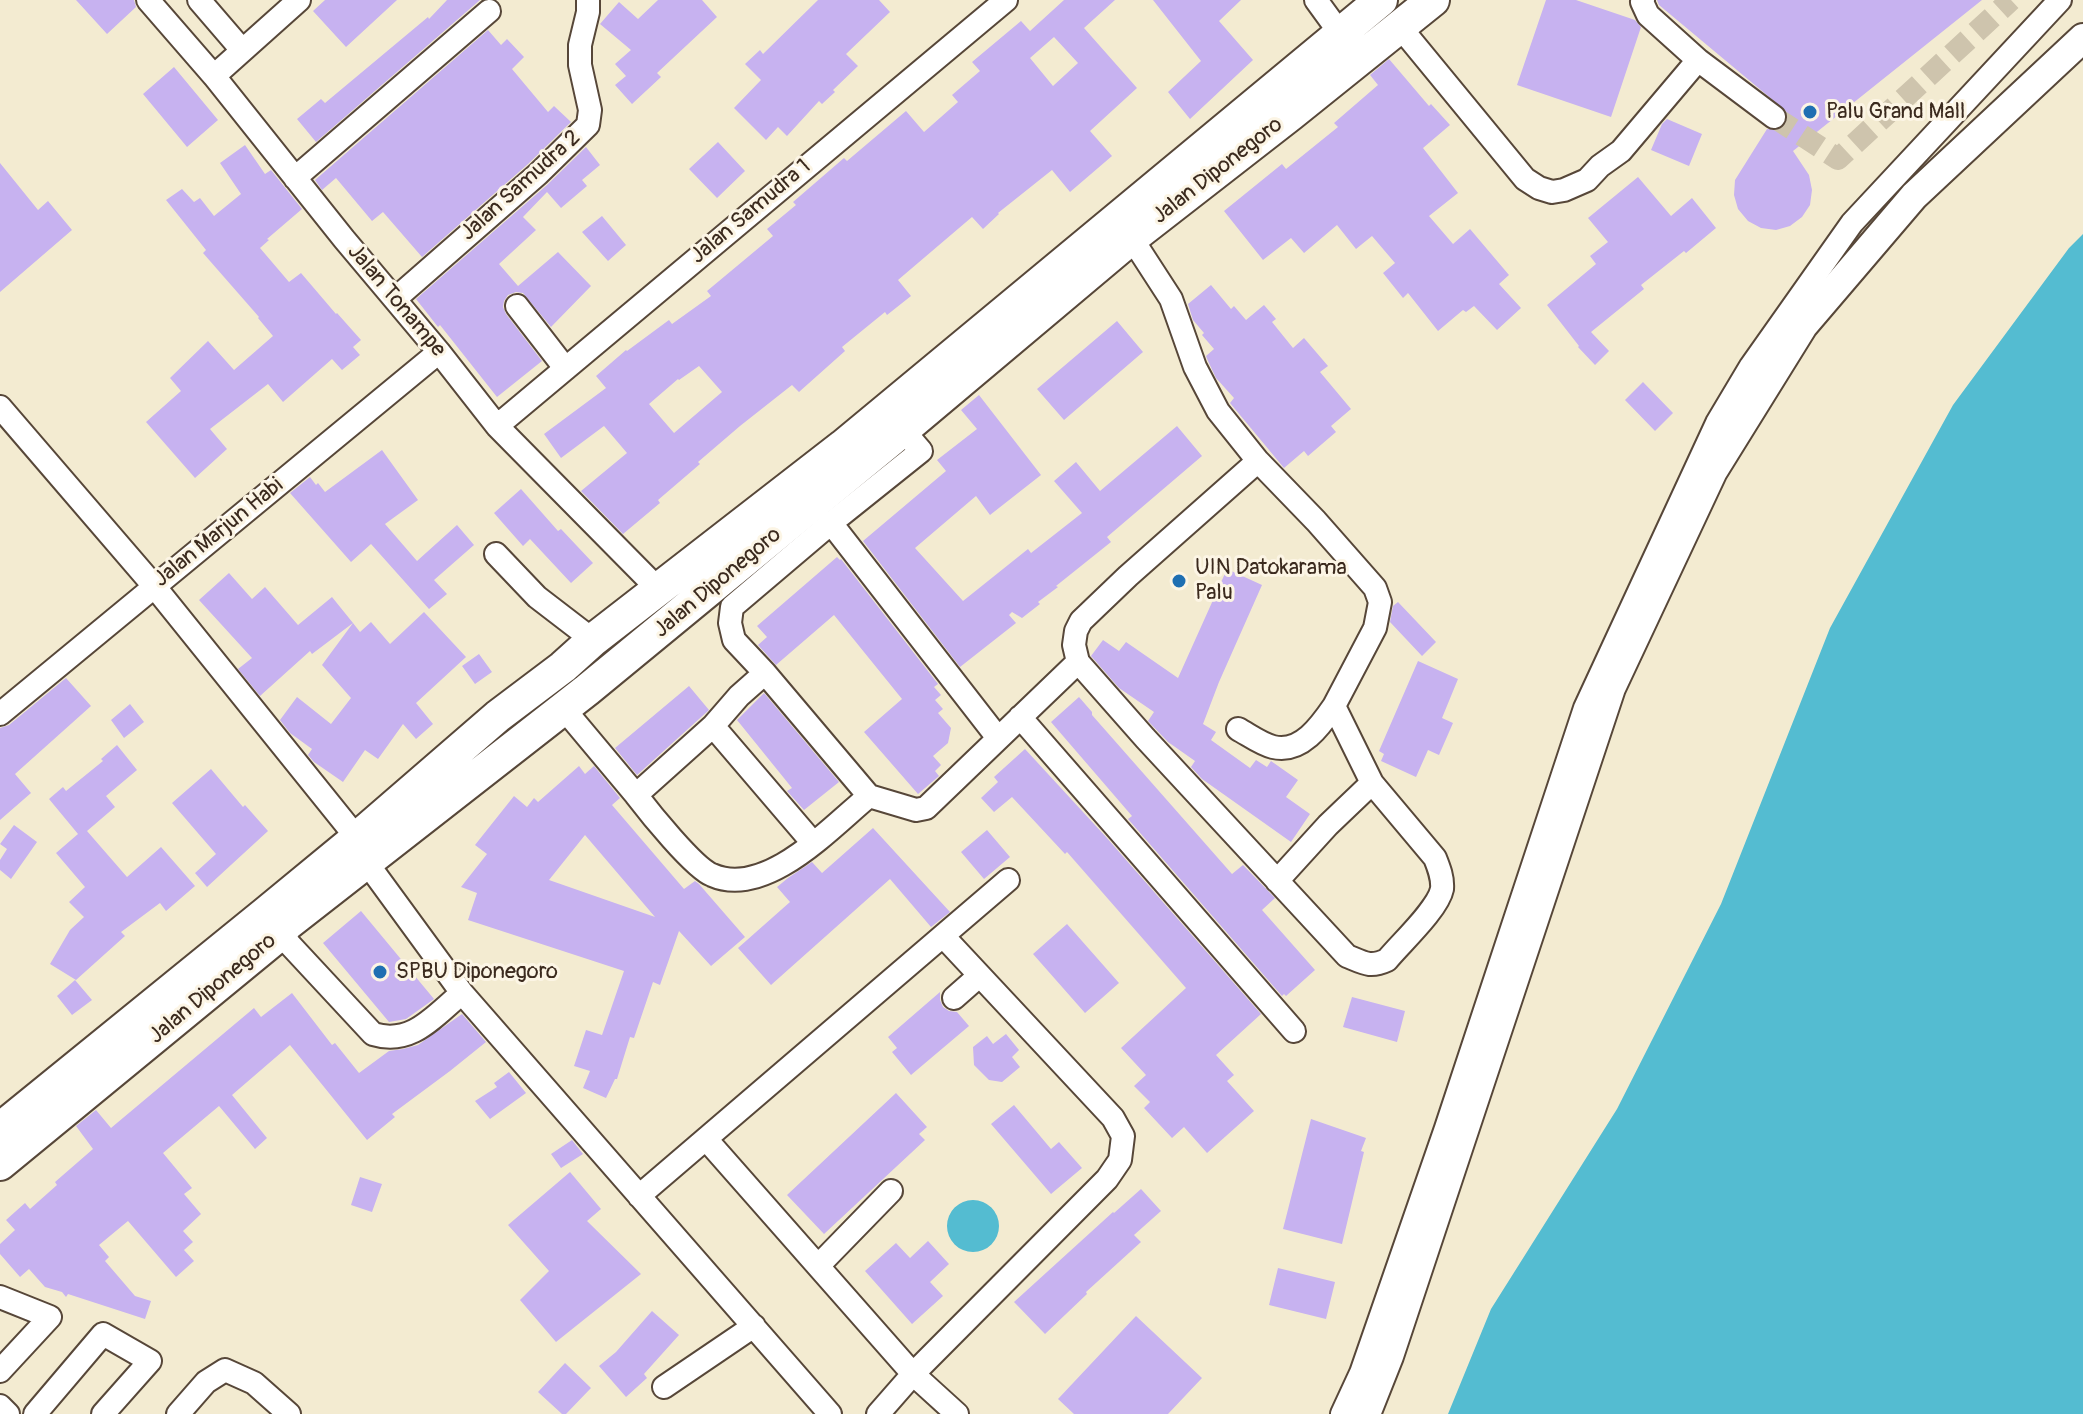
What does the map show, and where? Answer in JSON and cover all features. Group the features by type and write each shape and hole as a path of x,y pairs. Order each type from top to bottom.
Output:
{"highway":[{"name":"Jalan Diponegoro","path":"362,851 498,716 843,446 1381,0"},
{"name":"Jalan Diponegoro","path":"0,1164 273,924 362,851 576,700 1129,240 1433,0"},
{"path":"563,667 576,700"},
{"name":"Jalan Diponegoro","path":"0,1129 273,924"}],"main road":[{"path":"1366,1414 1389,1356 1611,688 1713,471 1803,326 1914,196 2083,38"}],"street":[{"name":"Jalan Tonampe","path":"148,0 214,76 497,426 658,589"},
{"path":"199,0 242,50"},
{"path":"214,76 299,0"},
{"name":"Jalan Samudra 2","path":"395,299 538,174 588,125 590,110 580,65 580,45 588,0"},
{"name":"Jalan Samudra 1","path":"497,426 1006,0"},
{"path":"1316,0 1340,33"},
{"path":"1643,0 1648,15 1698,60 1774,117"},
{"path":"1342,1414 1361,1373 1421,1200 1585,708 1717,423 1751,366 1852,223 2060,0"},
{"path":"295,178 489,11"},
{"path":"1400,27 1525,179 1552,192 1587,180 1621,151 1698,60"},
{"path":"1129,240 1136,245 1171,299 1195,367 1218,411 1258,461 1375,588 1380,602 1375,628 1319,729 1308,738 1281,748 1270,746 1238,729"},
{"path":"517,306 565,368"},
{"name":"Jalan Marjun Habi","path":"0,714 439,352"},
{"path":"0,407 154,586 362,851 462,993 830,1414"},
{"path":"903,430 921,451 732,607 730,623 734,640 869,796 916,810 926,808 1078,662"},
{"path":"1258,461 1081,621 1074,645 1078,662 1347,956 1376,965 1387,960 1438,901 1442,886 1440,871 1435,858 1372,783 1334,706"},
{"path":"831,523 998,738"},
{"path":"496,554 537,597 593,640"},
{"path":"636,795 713,726 739,696 765,673"},
{"path":"576,700 636,795 688,855 710,875 748,879 772,872 796,857 869,796"},
{"path":"1020,717 1294,1031"},
{"path":"713,726 813,843"},
{"path":"1277,881 1372,783"},
{"path":"639,1196 1008,880"},
{"path":"273,924 373,1034 388,1039 416,1032 462,993"},
{"path":"878,1414 913,1374 1107,1179 1120,1160 1123,1136 1113,1118 943,936"},
{"path":"954,998 979,976"},
{"path":"706,1139 913,1374 957,1414"},
{"path":"818,1266 891,1191"},
{"path":"0,1297 50,1317 0,1371"},
{"path":"664,1387 754,1326"},
{"path":"35,1414 103,1334 150,1361 103,1414"},
{"path":"178,1414 206,1382 225,1370 254,1383 289,1414"},
{"path":"0,1406 8,1414"}],"water":[{"path":"2083,234 2083,1414 1448,1414 1491,1309 1617,1109 1721,904 1830,628 1953,405 2069,248"},
{"path":"973,1200 991,1208 999,1226 991,1244 973,1252 955,1244 947,1226 955,1208"}],"building":[{"path":"76,0 134,0 136,7 107,34"},
{"path":"325,0 397,0 346,47 313,11"},
{"path":"447,0 480,0 316,142 297,119 321,99 325,103 429,19"},
{"path":"658,0 702,0 717,17 657,73 661,77 632,104 615,85 626,76 615,64 631,50 600,24 619,2 638,19"},
{"path":"818,0 879,0 890,12 846,54 858,66 833,90 835,92 822,104 819,101 787,136 778,127 766,140 734,108 761,80 745,64 760,50 763,54"},
{"path":"1064,0 1115,0 1084,28 1137,88 1090,131 1112,156 1070,192 1052,170 998,213 983,229 972,217 898,280 911,296 887,315 885,312 842,347 845,351 799,392 792,385 740,426 623,534 581,491 627,453 604,426 561,458 544,434 606,388 596,376 626,350 669,320 672,324 711,296 707,291 773,236 767,229 844,158 847,161 906,111 924,132 958,102 952,95 980,71 972,62 1021,21 1030,31","holes":["1054,37 1078,63 1053,86 1030,58","699,366 722,392 674,433 649,404"]},
{"path":"1153,0 1241,0 1219,21 1253,60 1190,119 1168,92 1201,61"},
{"path":"1546,0 1576,0 1635,20 1641,27 1611,117 1517,85"},
{"name":"Palu Grand Mall","path":"1657,0 1982,0 1793,151 1809,175 1812,190 1810,205 1802,217 1790,226 1776,230 1761,228 1748,221 1738,209 1734,195 1735,180 1767,129 1779,130 1785,126 1788,118 1786,111 1659,5"},
{"path":"488,30 501,45 507,39 524,57 512,69 548,112 554,106 571,122 422,257 383,212 372,221 336,178 322,190 315,180"},
{"path":"1389,59 1429,106 1431,104 1450,125 1423,148 1458,193 1429,216 1453,244 1470,229 1509,275 1499,284 1521,308 1497,330 1474,306 1466,312 1463,310 1438,331 1408,293 1403,298 1383,273 1395,263 1372,236 1356,249 1337,225 1304,253 1291,238 1263,260 1224,211 1282,164 1286,169 1338,127 1334,123 1378,85 1370,75"},
{"path":"174,67 218,120 187,147 143,94"},
{"path":"1667,119 1702,134 1689,166 1651,150"},
{"path":"718,142 745,171 717,198 689,169"},
{"path":"245,145 265,174 271,170 302,209 260,248 289,282 301,273 361,340 353,347 360,355 342,370 332,359 283,402 268,384 210,429 227,449 195,478 146,422 181,391 170,378 208,341 234,370 273,336 203,253 206,250 166,200 182,189 194,202 200,198 214,216 241,194 220,163"},
{"path":"586,147 600,165 582,180 587,186 561,208 547,192 523,217 536,230 499,264 518,286 558,252 591,286 551,327 523,293 508,295 503,307 506,314 542,361 497,397 416,299"},
{"path":"0,163 38,210 48,201 72,230 0,292"},
{"path":"1638,177 1671,216 1692,198 1716,228 1641,285 1644,289 1591,332 1609,351 1595,365 1547,305 1596,264 1590,256 1608,242 1588,218"},
{"path":"602,216 626,245 608,261 582,232"},
{"path":"1211,285 1231,309 1234,306 1246,320 1264,305 1276,319 1272,322 1293,348 1304,338 1328,366 1320,372 1351,409 1331,426 1336,432 1308,456 1304,451 1284,468 1230,403 1234,398 1216,378 1206,356 1214,349 1193,320 1188,304"},
{"path":"1117,321 1143,352 1064,420 1037,389"},
{"path":"1643,382 1673,413 1655,431 1625,400"},
{"path":"979,395 1041,475 990,515 976,496 915,548 963,601 1028,549 1031,553 1082,513 1054,481 1076,462 1100,491 1177,426 1202,456 1107,537 1111,542 1056,586 1038,602 1040,604 1022,618 1012,612 1009,615 1016,623 960,667 863,541 946,471 937,460 977,429 961,410"},
{"path":"382,450 418,500 385,524 417,561 457,525 474,545 434,580 447,594 429,609 371,544 351,562 290,493 310,477 325,492"},
{"path":"521,489 558,531 561,529 593,563 571,583 530,539 523,546 494,513"},
{"path":"837,557 938,684 934,687 941,695 935,700 943,709 938,713 951,728 948,743 933,756 941,765 935,771 939,776 918,794 864,732 902,699 834,615 776,665 758,645 767,637 757,626"},
{"path":"1227,569 1262,585 1203,724 1216,732 1211,740 1250,768 1256,760 1267,767 1271,761 1298,780 1286,797 1310,814 1291,842 1202,779 1191,767 1195,761 1168,742 1148,721 1154,712 1119,688 1091,656 1103,640 1119,651 1126,642 1178,678"},
{"path":"229,573 252,599 265,587 298,625 332,597 353,623 312,654 310,651 260,696 238,669 252,658 199,600"},
{"path":"1398,602 1436,642 1422,656 1390,622 1393,606"},
{"path":"424,612 466,657 416,703 433,724 416,739 403,724 378,759 365,750 343,782 314,762 308,755 312,749 290,733 280,720 297,697 331,724 351,698 322,665 353,623 360,632 371,622 390,644"},
{"path":"479,654 492,672 475,684 462,666"},
{"path":"1418,661 1458,679 1442,718 1453,723 1439,755 1428,750 1416,777 1381,761 1384,754 1379,751"},
{"path":"66,678 91,706 15,774 31,793 0,820 0,728 9,725"},
{"path":"689,686 709,710 637,775 615,748"},
{"path":"764,693 839,782 804,810 787,791 792,788 737,720"},
{"path":"1079,697 1232,874 1243,865 1275,898 1262,910 1315,970 1286,996 1282,996 1128,819 1132,816 1051,722"},
{"path":"130,704 144,722 124,738 111,720"},
{"path":"117,745 137,770 106,796 115,807 87,831 127,877 161,847 195,886 166,911 160,903 121,932 125,936 76,980 50,964 70,930 84,917 69,902 85,887 56,853 78,834 49,799 63,787 66,791 103,761 101,759"},
{"path":"1025,749 1261,1014 1216,1055 1234,1075 1227,1081 1254,1111 1207,1153 1184,1127 1172,1138 1144,1108 1150,1102 1134,1086 1146,1075 1121,1048 1186,988 1067,852 1065,854 1012,797 994,812 981,798 998,782 994,777"},
{"path":"579,766 585,774 594,766 620,798 612,805 684,889 695,881 699,884 745,937 711,966 679,931 660,985 653,982 634,1038 630,1037 617,1079 606,1098 583,1088 590,1071 574,1066 586,1030 602,1035 624,971 468,920 477,893 461,887 487,854 475,845 514,796 527,807 534,798 538,802","holes":["585,835 655,917 549,880"]},
{"path":"211,769 268,831 207,887 195,873 216,854 172,803"},
{"path":"14,825 37,842 11,879 0,870 0,860 7,849 0,844"},
{"path":"873,828 950,912 931,927 890,879 771,985 738,948 790,902 777,887 812,862 822,873"},
{"path":"987,830 1010,857 984,879 961,852"},
{"name":"SPBU Diponegoro","path":"361,911 434,999 406,1019 389,1022 323,943"},
{"path":"1067,924 1119,983 1085,1013 1033,954"},
{"path":"75,980 92,1000 72,1015 57,996"},
{"path":"940,992 943,1007 957,1012 969,1026 911,1075 892,1052 897,1048 888,1037"},
{"path":"292,993 332,1045 335,1043 359,1073 389,1051 418,1045 462,1014 486,1042 392,1114 395,1117 367,1140 290,1045 232,1095 267,1138 255,1149 219,1106 163,1153 192,1188 184,1194 201,1214 183,1231 193,1242 184,1250 194,1261 176,1277 128,1221 99,1245 109,1257 105,1261 135,1296 151,1301 145,1319 68,1294 66,1297 62,1292 45,1287 29,1269 20,1277 0,1254 0,1244 15,1230 6,1220 25,1203 30,1209 93,1149 76,1126 96,1110 111,1128 254,1008 261,1017"},
{"path":"1352,997 1405,1011 1397,1042 1343,1027"},
{"path":"1006,1034 1019,1050 1012,1057 1020,1067 1002,1082 989,1080 974,1065 973,1047 987,1036 993,1044"},
{"path":"509,1072 526,1093 490,1119 475,1101 497,1087 494,1083"},
{"path":"896,1093 927,1127 919,1134 925,1140 824,1234 787,1195"},
{"path":"1014,1105 1051,1149 1059,1142 1082,1168 1051,1194 991,1124"},
{"path":"1311,1119 1366,1138 1342,1244 1283,1229"},
{"path":"572,1140 583,1154 561,1168 551,1154"},
{"path":"570,1172 601,1209 587,1221 641,1274 556,1342 520,1300 549,1271 508,1225"},
{"path":"360,1177 382,1184 372,1212 351,1205"},
{"path":"1141,1189 1161,1211 1134,1235 1141,1242 1045,1334 1014,1302"},
{"path":"928,1241 949,1264 930,1282 943,1296 912,1324 865,1271 896,1243 910,1258"},
{"path":"1278,1268 1335,1282 1326,1319 1269,1305"},
{"path":"652,1311 679,1335 644,1374 647,1378 626,1397 599,1366 616,1352"},
{"path":"1136,1316 1202,1378 1168,1414 1074,1414 1058,1399"},
{"path":"565,1363 591,1388 566,1414 562,1414 538,1392"}],"tunnel":[{"path":"1774,117 1838,159 2011,0"}],"place":[{"name":"Palu Grand Mall","path":"1810,112"},
{"name":"UIN Datokarama Palu","path":"1179,581"},
{"name":"SPBU Diponegoro","path":"380,972"}]}
